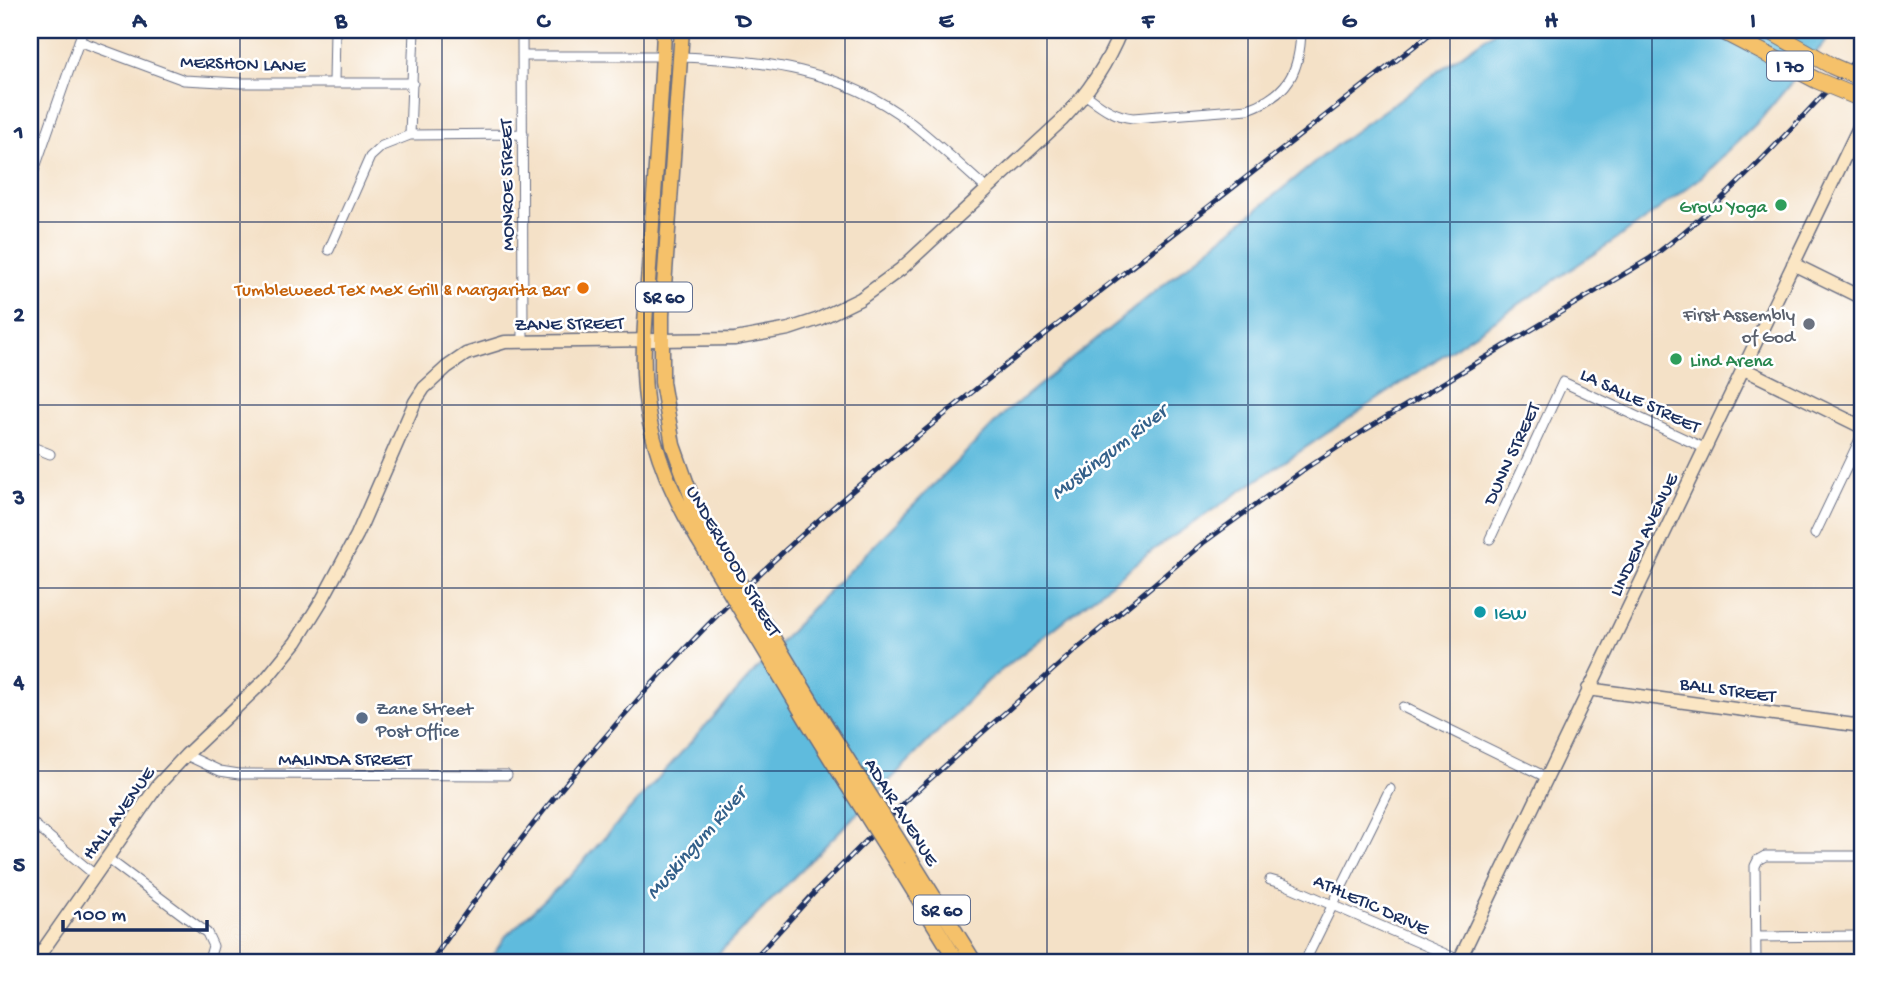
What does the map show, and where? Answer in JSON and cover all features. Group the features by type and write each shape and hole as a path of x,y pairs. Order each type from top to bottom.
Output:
{"highway":[{"name":"I 70","path":"1720,30 1816,80 1862,99"},
{"name":"I 70","path":"1768,30 1862,79"}],"main road":[{"name":"UNDERWOOD STREET","path":"664,30 645,339 644,381 653,434 670,487 703,535 814,720"},
{"name":"UNDERWOOD STREET","path":"682,30 662,339 662,382 673,444 703,535"},
{"name":"ZANE STREET","path":"187,755 266,680 296,642 357,535 405,422 424,388 447,367 466,354 488,346 523,341 722,340 766,335 839,310 860,299 901,269 1062,120 1086,94 1111,53 1121,30"},
{"name":"LINDEN AVENUE","path":"1458,962 1862,121"},
{"path":"1793,264 1862,298"},
{"path":"1742,368 1862,427"},
{"name":"BALL STREET","path":"1588,689 1862,726"},
{"name":"ADAIR AVENUE","path":"814,720 904,862 975,963"},
{"name":"HALL AVENUE","path":"34,963 158,785 187,755"},
{"name":"ADAIR AVENUE","path":"904,862 958,963"}],"street":[{"path":"30,182 83,30"},
{"path":"334,82 335,30"},
{"path":"410,135 414,30"},
{"name":"MONROE STREET","path":"522,30 523,341"},
{"path":"1086,94 1109,112 1133,118 1248,109 1265,103 1278,94 1295,71 1300,57 1301,30"},
{"name":"MERSHON LANE","path":"79,41 184,80 240,83 413,83"},
{"path":"522,56 663,56"},
{"path":"681,57 763,62 818,75 849,87 909,121 987,189"},
{"path":"329,250 370,157 382,146 410,135 523,134"},
{"name":"LA SALLE STREET","path":"1563,382 1703,448"},
{"name":"DUNN STREET","path":"1490,539 1563,382"},
{"path":"1815,534 1862,435"},
{"path":"30,446 50,454"},
{"path":"1403,707 1546,777"},
{"name":"MALINDA STREET","path":"187,755 220,771 239,774 507,775"},
{"path":"1304,963 1390,789"},
{"path":"30,821 95,876"},
{"path":"1756,963 1755,866 1758,860 1765,856 1862,856"},
{"path":"107,858 206,933 213,942 213,952 208,963"},
{"name":"ATHLETIC DRIVE","path":"1270,880 1458,962"},
{"path":"1756,937 1862,936"}],"water":[{"name":"Muskingum River","path":"1496,30 1835,30 1760,120 1699,179 1640,223 1153,550 988,681 711,963 488,963 505,937 570,876 810,610 1006,412 1344,139"}],"railway":[{"path":"430,963 542,813 622,717 707,626 783,552 883,465 986,381 1435,30"},
{"path":"750,963 816,891 911,796 1079,647 1203,543 1306,468 1365,430 1649,259 1734,187 1862,53"}],"place":[{"name":"Grow Yoga","path":"1781,205"},
{"name":"Tumbleweed Tex Mex Grill & Margarita Bar","path":"583,288"},
{"name":"First Assembly of God","path":"1809,324"},
{"name":"Lind Arena","path":"1676,359"},
{"name":"IGW","path":"1480,612"},
{"name":"Zane Street Post Office","path":"362,718"}]}
